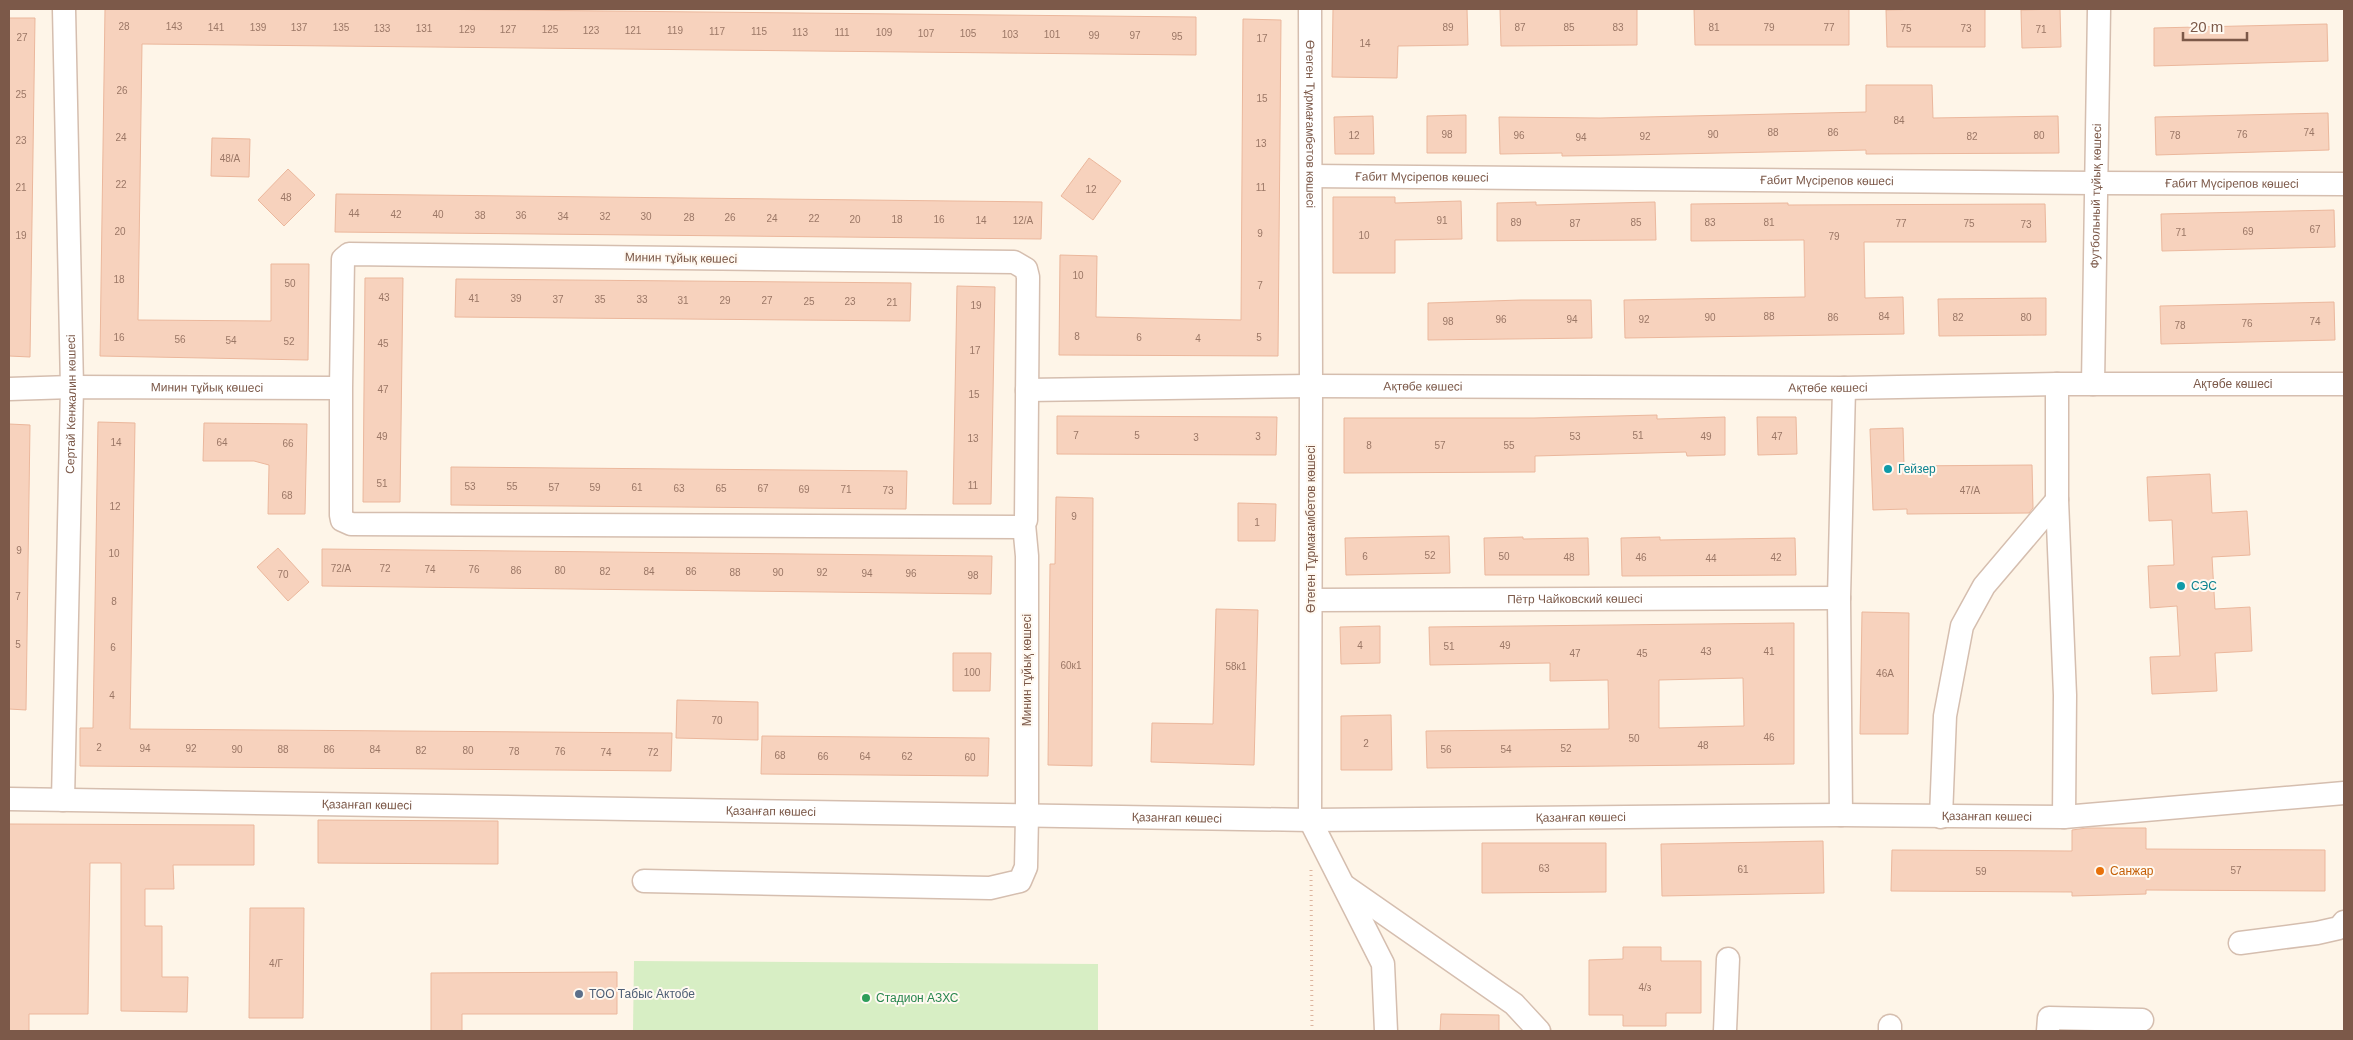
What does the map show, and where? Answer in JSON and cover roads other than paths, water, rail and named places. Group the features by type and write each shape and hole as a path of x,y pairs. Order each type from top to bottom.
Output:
{"street":[{"name":"Сертай Кенжалин көшесі","path":"63,800 72,387 64,9"},
{"name":"Өтеген Тұрмағамбетов көшесі","path":"1310,9 1312,386 1310,820 1383,964 1386,1031"},
{"name":"Футбольный тұйық көшесі","path":"2092,384 2099,9"},
{"name":"Ғабит Мүсірепов көшесі","path":"1311,176 2096,184 2344,184"},
{"name":"Минин тұйық көшесі","path":"644,881 990,888 1020,881 1026,867 1027,815 1027,556 1024,524 1026,520 1028,277 1026,269 1014,262 349,254 343,259 341,515 342,520 351,524 1020,527 1024,524"},
{"name":"Ақтөбе көшесі","path":"1312,386 1844,388 2057,384 2344,384"},
{"path":"2057,384 2057,500 2065,695 2064,817"},
{"path":"1027,390 1312,386"},
{"name":"Минин тұйық көшесі","path":"9,389 72,387 341,388"},
{"path":"1841,814 1839,598 1844,388"},
{"path":"1941,817 1946,716 1962,626 1984,586 2057,500"},
{"name":"Пётр Чайковский көшесі","path":"1311,600 1839,598"},
{"name":"Қазанғап көшесі","path":"9,799 1310,820 1841,814 1941,817 2064,817 2344,794"},
{"path":"1343,885 1514,1004 1539,1031"},
{"path":"2240,943 2317,933 2339,928 2344,922"},
{"path":"1725,1031 1728,959"},
{"path":"2048,1031 2049,1018 2142,1020"}],"place":[{"name":"Гейзер","path":"1888,469"},
{"name":"СЭС","path":"2181,586"},
{"name":"Санжар","path":"2100,871"},
{"name":"ТОО Табыс Актобе","path":"579,994"},
{"name":"Стадион АЗХС","path":"866,998"}]}
